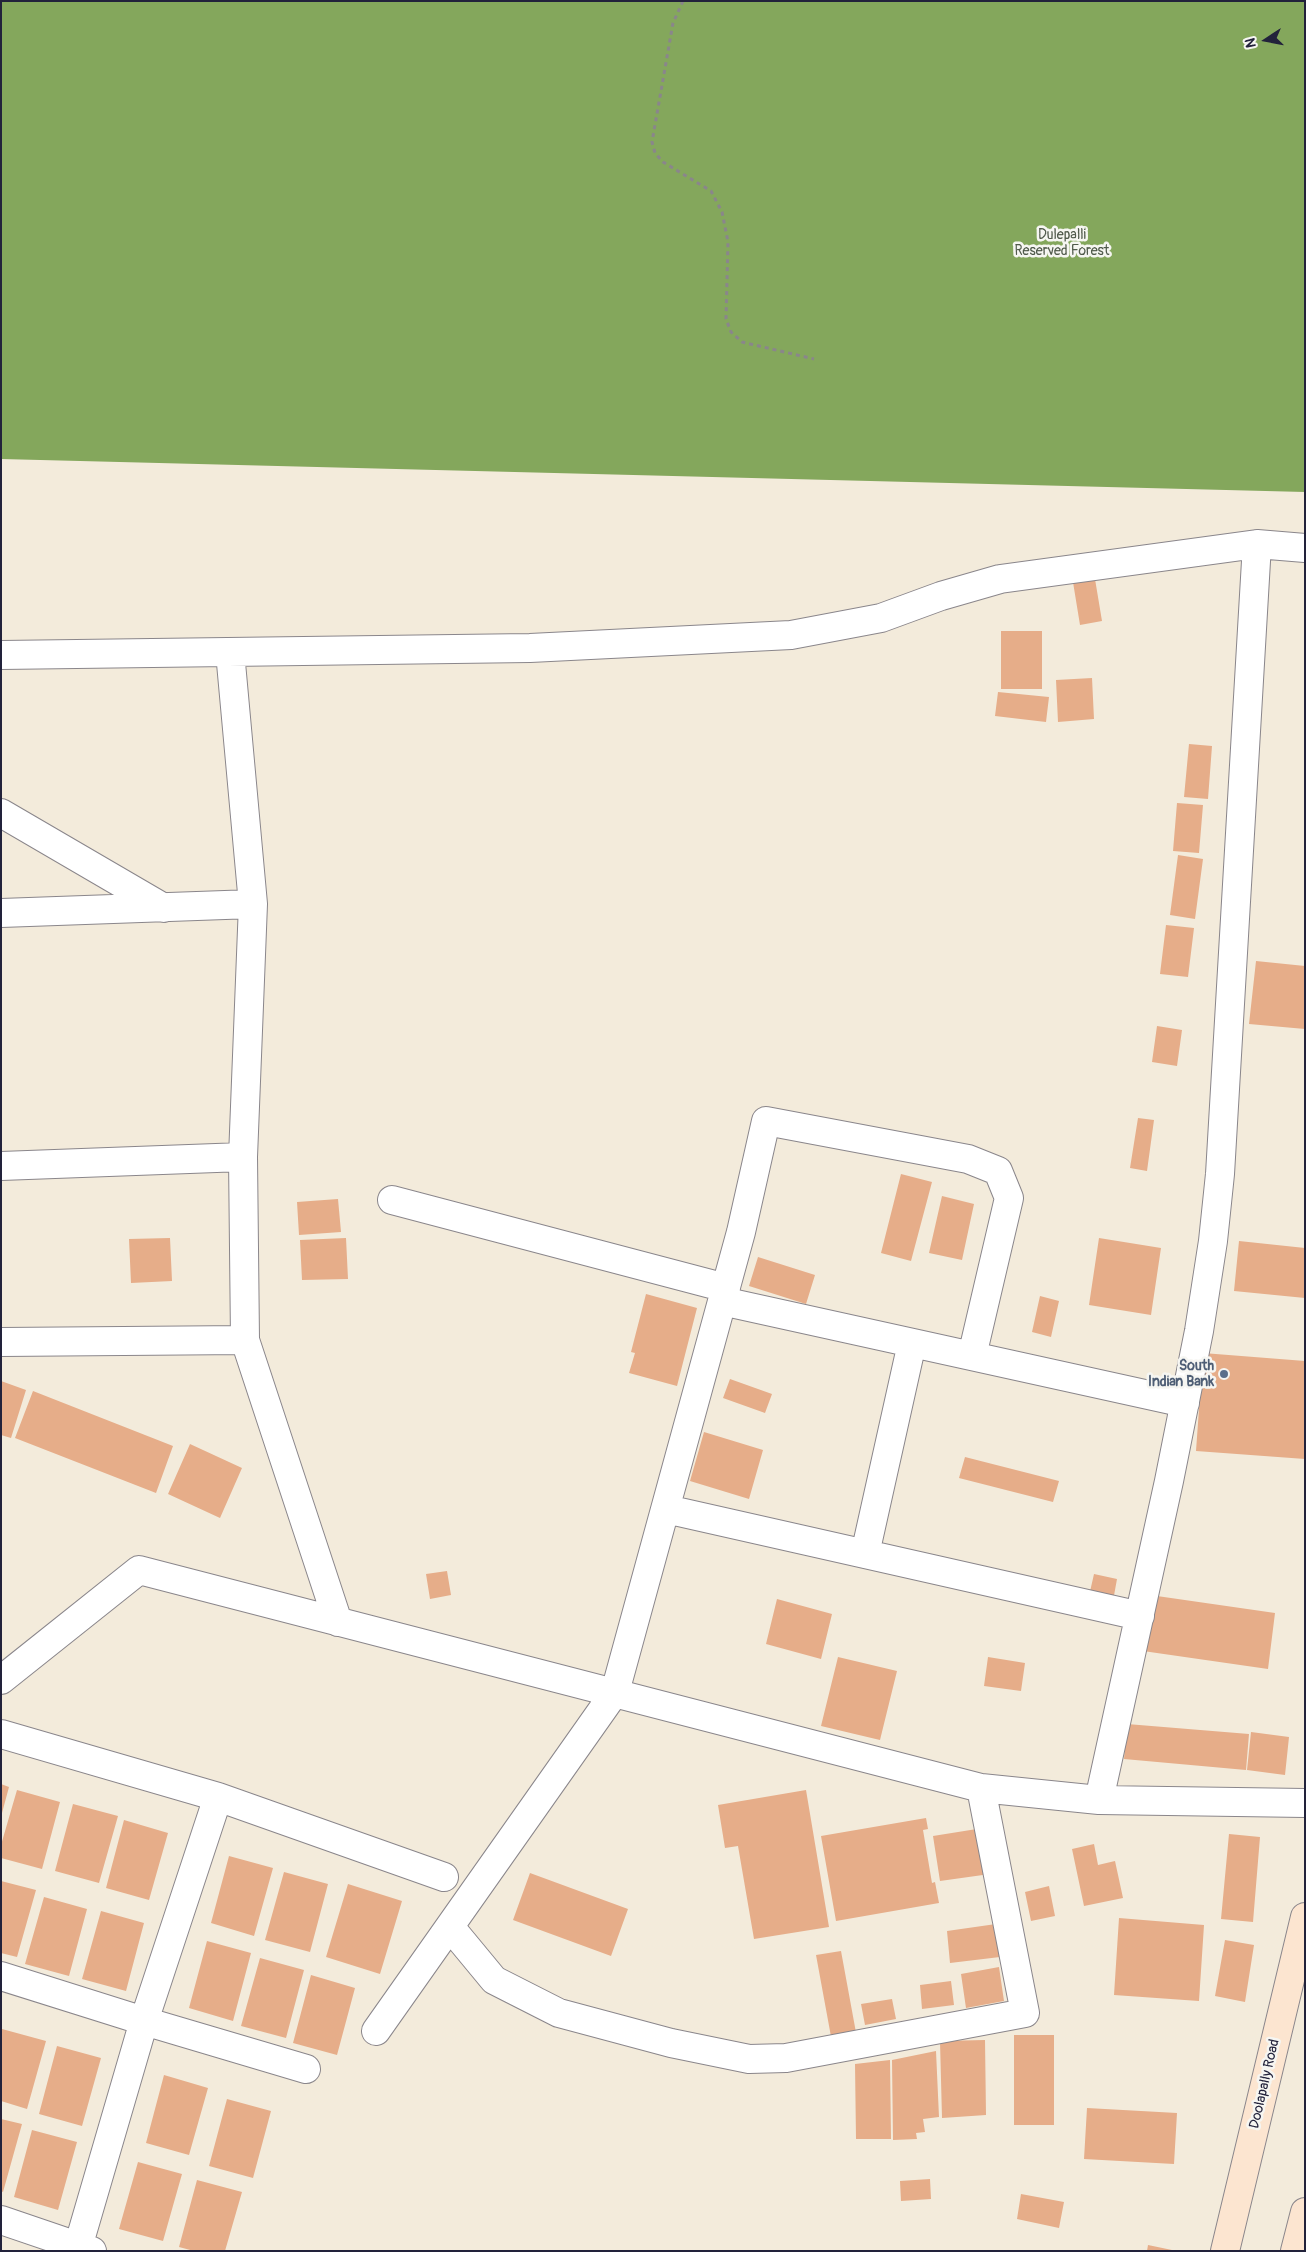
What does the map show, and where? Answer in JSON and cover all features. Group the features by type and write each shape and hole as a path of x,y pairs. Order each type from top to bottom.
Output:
{"main road":[{"name":"Doolapally Road","path":"1225,2251 1305,1917"},
{"path":"1295,2251 1305,2212"}],"street":[{"path":"1,656 530,648 791,635 881,618 941,596 1000,579 1257,544 1305,548"},
{"path":"1099,1800 1140,1616 1199,1331 1220,1174 1257,544"},
{"path":"230,652 253,904 243,1158 245,1340 338,1622"},
{"path":"1,813 164,908"},
{"path":"1,913 253,904"},
{"path":"376,2031 451,1928 615,1692 724,1295 766,1120 968,1159 998,1171 1009,1198 972,1356"},
{"path":"1,1166 243,1158"},
{"path":"392,1200 724,1295 912,1343 1185,1403"},
{"path":"1,1342 245,1340"},
{"path":"865,1554 912,1343"},
{"path":"666,1508 1140,1616"},
{"path":"1,1680 139,1570 981,1788 1099,1800 1305,1803"},
{"path":"1,1734 218,1797 444,1877"},
{"path":"451,1928 494,1980 559,2013 671,2044 749,2059 786,2058 1025,2013 981,1788"},
{"path":"1,2220 85,2249 144,2021 218,1797"},
{"path":"1,1976 306,2069"}],"path":[{"path":"683,1 673,23 652,142 655,153 663,162 711,191 722,212 728,242 726,319 731,332 742,342 814,359"}],"green space":[{"name":"Dulepalli Reserved Forest","path":"1,1 1305,1 1305,492 1,459"}],"building":[{"path":"1094,573 1102,621 1080,625 1072,576"},
{"path":"1001,631 1042,631 1042,689 1001,689"},
{"path":"1092,678 1094,719 1058,722 1056,680"},
{"path":"998,692 1049,697 1046,722 995,716"},
{"path":"1189,744 1212,746 1208,799 1184,797"},
{"path":"1177,803 1203,805 1199,853 1173,851"},
{"path":"1178,855 1203,859 1195,919 1170,915"},
{"path":"1166,925 1194,928 1188,977 1160,974"},
{"path":"1256,961 1305,966 1305,1029 1249,1024"},
{"path":"1157,1026 1182,1030 1177,1066 1152,1062"},
{"path":"1138,1118 1154,1120 1147,1171 1130,1168"},
{"path":"901,1174 932,1182 911,1261 881,1253"},
{"path":"942,1196 974,1204 962,1260 929,1253"},
{"path":"338,1199 341,1232 299,1235 297,1202"},
{"path":"170,1238 172,1281 131,1283 129,1239"},
{"path":"346,1238 348,1279 302,1280 300,1240"},
{"path":"1099,1238 1161,1248 1151,1315 1089,1305"},
{"path":"1239,1241 1305,1248 1305,1298 1234,1291"},
{"path":"758,1257 815,1275 806,1304 749,1286"},
{"path":"646,1294 697,1308 677,1386 629,1373 635,1353 631,1352"},
{"path":"1040,1296 1059,1301 1051,1337 1032,1332"},
{"path":"1203,1353 1305,1361 1305,1459 1196,1451"},
{"path":"730,1379 772,1394 765,1413 723,1398"},
{"path":"1,1381 26,1390 11,1438 1,1435"},
{"path":"33,1391 173,1446 156,1493 15,1438"},
{"path":"704,1432 763,1450 749,1499 690,1481"},
{"path":"190,1444 242,1468 220,1518 168,1494"},
{"path":"965,1457 1059,1481 1053,1502 959,1478"},
{"path":"447,1571 451,1595 430,1599 426,1574"},
{"path":"1094,1574 1117,1579 1113,1601 1089,1596"},
{"path":"1150,1595 1275,1613 1268,1669 1143,1651"},
{"path":"777,1599 832,1614 821,1659 766,1644"},
{"path":"838,1657 897,1671 880,1740 821,1726"},
{"path":"988,1657 1025,1663 1021,1691 984,1686"},
{"path":"1127,1724 1249,1734 1246,1770 1124,1759"},
{"path":"1251,1732 1289,1737 1285,1775 1247,1770"},
{"path":"1,1784 9,1787 2,1813 1,1813"},
{"path":"17,1790 60,1802 42,1869 1,1858 1,1845"},
{"path":"806,1790 829,1927 754,1939 738,1846 725,1848 718,1805"},
{"path":"73,1804 118,1816 99,1883 55,1871"},
{"path":"926,1818 928,1829 923,1830 932,1883 935,1882 939,1903 836,1921 821,1836"},
{"path":"124,1820 168,1833 149,1900 106,1888"},
{"path":"983,1828 990,1874 940,1881 933,1836"},
{"path":"1229,1834 1260,1837 1253,1922 1221,1919"},
{"path":"1094,1844 1098,1865 1115,1861 1123,1898 1084,1906 1072,1849"},
{"path":"229,1856 273,1868 254,1936 211,1923"},
{"path":"284,1872 328,1884 310,1952 265,1940"},
{"path":"530,1873 628,1909 611,1956 513,1920"},
{"path":"1,1881 36,1890 17,1957 1,1953"},
{"path":"348,1884 402,1901 380,1974 326,1957"},
{"path":"1049,1886 1055,1916 1031,1921 1025,1892"},
{"path":"44,1897 87,1909 69,1976 25,1964"},
{"path":"101,1911 144,1923 126,1991 82,1979"},
{"path":"1119,1918 1204,1925 1199,2001 1114,1995"},
{"path":"996,1924 1000,1957 950,1963 947,1931"},
{"path":"1225,1940 1254,1945 1245,2002 1215,1996"},
{"path":"207,1941 251,1953 233,2021 189,2008"},
{"path":"841,1951 857,2038 832,2042 816,1955"},
{"path":"260,1958 304,1970 286,2038 241,2026"},
{"path":"999,1967 1004,2001 966,2008 961,1974"},
{"path":"311,1975 355,1988 337,2055 293,2043"},
{"path":"951,1981 954,2005 922,2009 920,1985"},
{"path":"892,1999 896,2019 865,2025 861,2004"},
{"path":"2,2029 46,2041 27,2109 1,2101"},
{"path":"1014,2035 1054,2035 1054,2125 1014,2125"},
{"path":"985,2040 986,2115 942,2118 940,2041"},
{"path":"57,2046 101,2058 82,2126 39,2114"},
{"path":"936,2051 939,2117 923,2119 925,2132 916,2133 917,2139 893,2140 892,2060"},
{"path":"890,2060 891,2139 856,2139 855,2064"},
{"path":"164,2075 208,2088 189,2155 146,2143"},
{"path":"227,2099 271,2111 253,2178 209,2166"},
{"path":"1087,2108 1177,2113 1174,2164 1084,2159"},
{"path":"1,2119 22,2124 3,2192 1,2191"},
{"path":"32,2130 77,2142 58,2210 14,2197"},
{"path":"138,2162 182,2174 163,2241 119,2229"},
{"path":"930,2179 931,2199 901,2201 900,2181"},
{"path":"197,2180 242,2192 225,2251 194,2251 179,2247"},
{"path":"1021,2194 1064,2202 1059,2228 1017,2219"},
{"path":"1148,2245 1172,2250 1172,2251 1147,2251"}],"place":[{"name":"South Indian Bank","path":"1224,1374"}]}
